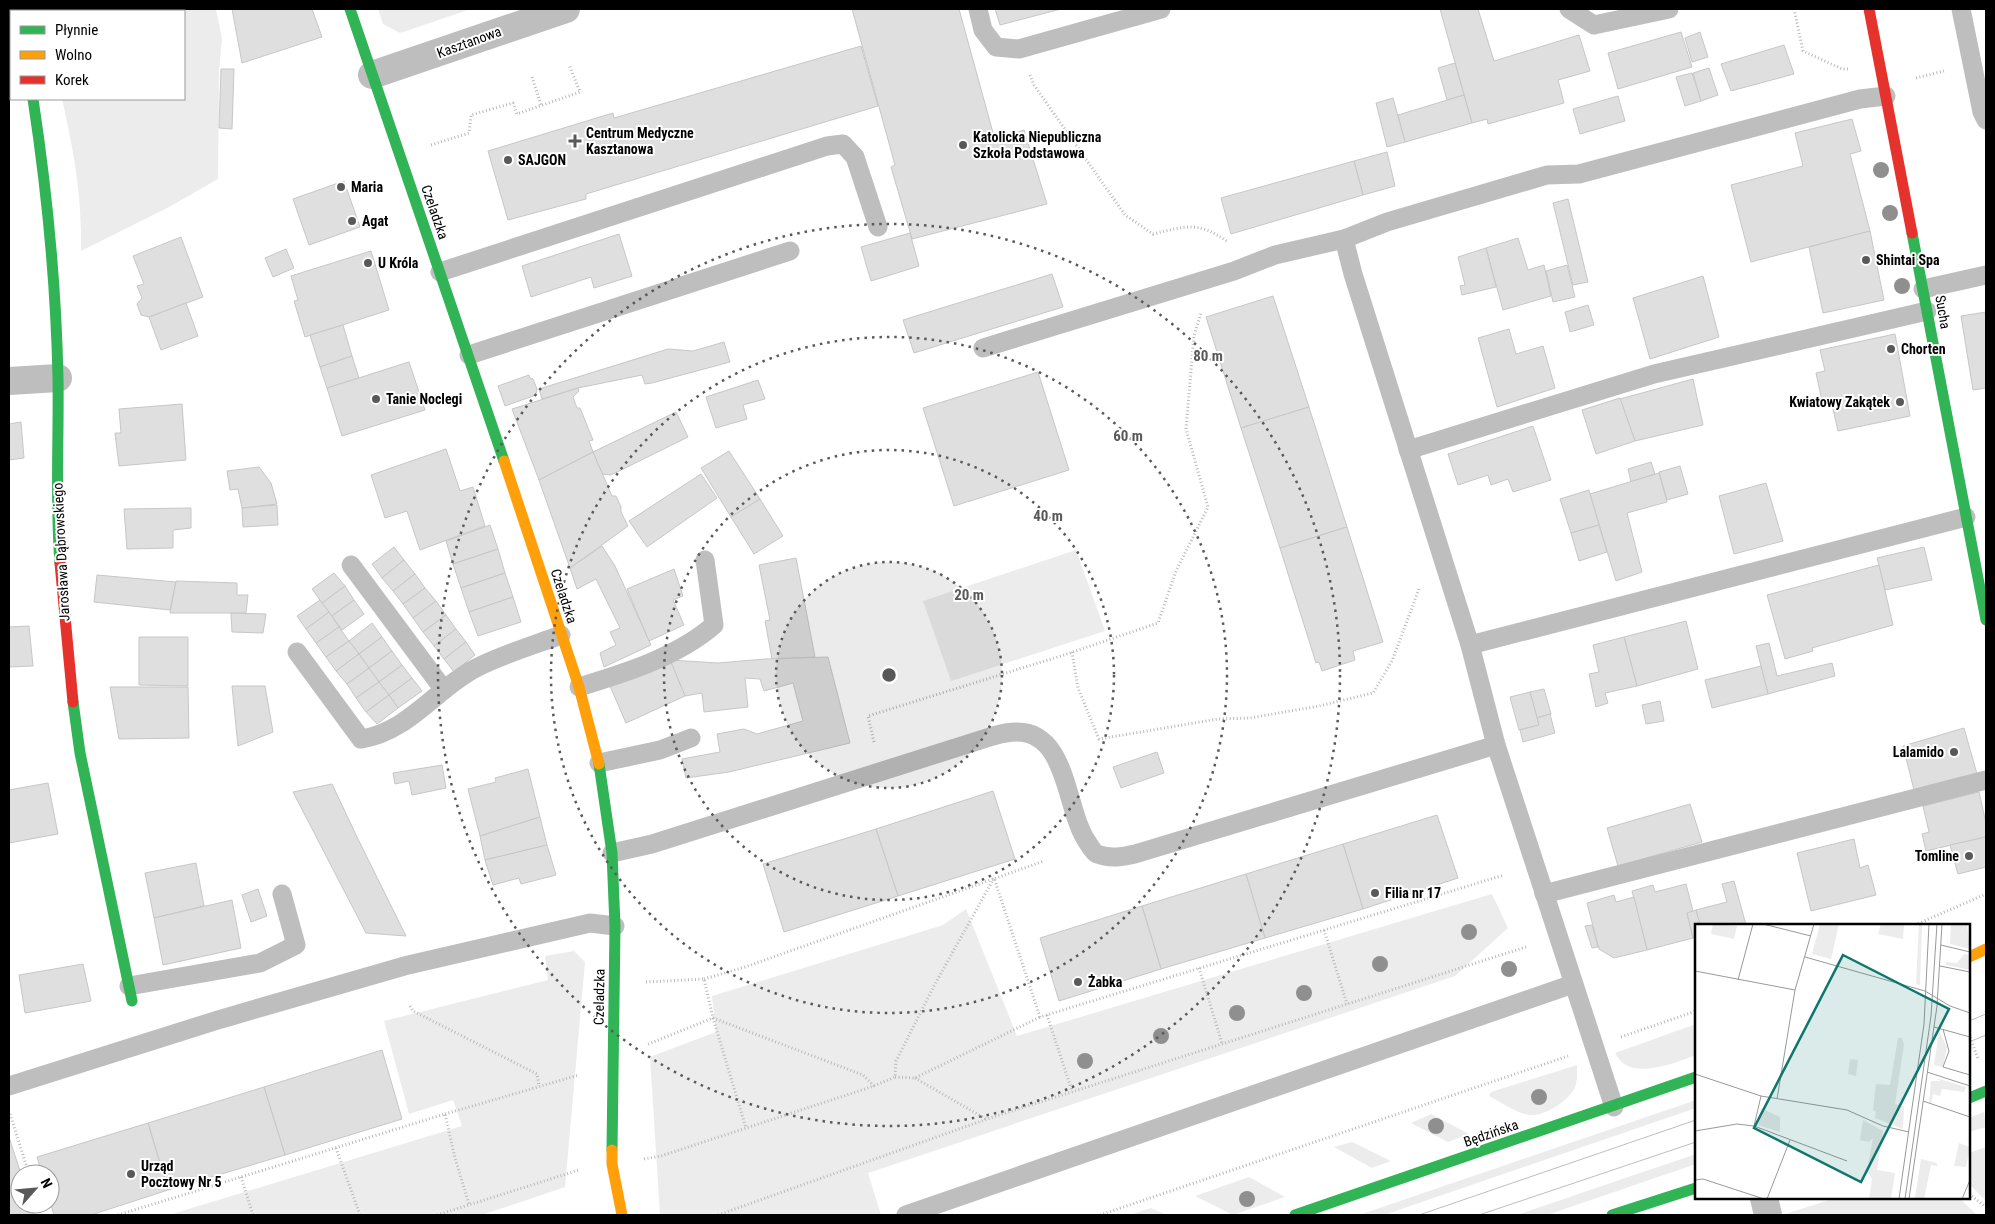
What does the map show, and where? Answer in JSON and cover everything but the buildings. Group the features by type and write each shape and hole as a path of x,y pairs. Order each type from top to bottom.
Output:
{"street":[{"name":"Czeladzka","path":"350,9 469,355 578,687 599,763 612,854 615,926 612,1164 622,1215"},
{"name":"Kasztanowa","path":"372,75 526,15 566,9"},
{"name":"Sucha","path":"1869,9 1986,620"},
{"name":"Jarosława Dąbrowskiego","path":"33,100 46,182 58,378 57,528 68,670 80,753 131,994"},
{"path":"9,381 58,378"},
{"path":"1970,957 1986,949"},
{"name":"Będzińska","path":"1295,1215 1614,1107 1695,1077"},
{"path":"1970,1098 1986,1091"},
{"path":"1612,1215 1695,1188"},
{"path":"1764,1199 1768,1215"}],"lane":[{"path":"978,9 983,30 996,47 1019,49 1161,9"},
{"path":"1569,9 1594,25 1669,9"},
{"path":"1961,9 1982,112 1986,120"},
{"path":"983,348 1234,271 1274,255 1344,239 1387,222 1547,175 1579,174 1860,99 1885,90"},
{"path":"440,272 826,146 843,144 855,158 878,228"},
{"path":"1344,239 1353,274 1470,645 1496,745 1614,1107"},
{"path":"469,355 790,251"},
{"path":"1923,289 1986,275"},
{"path":"1408,450 1654,374 1927,311"},
{"path":"1470,645 1966,517"},
{"path":"578,687 652,660 697,640 714,625 705,560"},
{"path":"351,565 444,690"},
{"path":"297,652 361,739 377,737 403,723 444,690 477,667 561,635"},
{"path":"612,854 652,844 993,736 1017,732 1036,737 1050,748 1061,767 1081,834 1095,853 1114,858 1135,854 1496,745"},
{"path":"599,763 660,750 691,738"},
{"path":"1544,894 1986,780"},
{"path":"131,994 260,963 296,945 282,894"},
{"path":"9,1086 222,1019 404,966 590,923 615,926"},
{"path":"906,1215 1573,984"}],"path":[{"path":"1794,9 1803,51 1842,69 1850,68"},
{"path":"1019,49 1034,85 1126,215 1153,234 1190,226 1214,232 1230,243 1234,271"},
{"path":"1885,90 1972,63"},
{"path":"438,142 469,133 471,116 514,103 516,114 580,92 569,65"},
{"path":"532,77 541,105"},
{"path":"875,747 868,716 1158,623 1176,572 1208,507 1186,429 1194,336 1202,311"},
{"path":"1072,652 1078,688 1099,739 1218,719 1250,718 1310,708 1373,692 1392,661 1419,589"},
{"path":"640,983 704,979 745,967 1044,862"},
{"path":"915,1078 1040,1017 1504,875"},
{"path":"994,878 1040,1017"},
{"path":"895,1077 896,1061 935,984 994,878"},
{"path":"1924,924 1986,894"},
{"path":"1324,930 1347,1004"},
{"path":"718,1215 1072,1091 1526,946"},
{"path":"1200,968 1222,1043"},
{"path":"704,979 713,1018 746,1128"},
{"path":"410,1006 413,1012 537,1074 539,1086"},
{"path":"1100,1215 1695,1011"},
{"path":"1047,1015 1072,1091"},
{"path":"638,1048 713,1018 863,1075 874,1086"},
{"path":"1970,1037 1979,1060"},
{"path":"118,1215 445,1114 583,1074"},
{"path":"638,1160 662,1156 874,1086 895,1077 915,1078 987,1120"},
{"path":"9,1108 25,1164"},
{"path":"445,1114 455,1158 469,1204"},
{"path":"336,1148 360,1215"},
{"path":"437,1215 580,1169"},
{"path":"241,1177 253,1215"},
{"path":"1970,1195 1986,1207"},
{"path":"128,1215 130,1211"}],"shaded area":[{"path":"216,9 222,39 219,71 218,179 169,207 81,251 80,211 76,174 62,100 185,100 185,10 64,10"},
{"path":"378,9 471,9 400,33 383,24"},
{"path":"1076,550 1105,631 951,681 923,601"},
{"path":"1492,894 1508,928 1455,976 868,1173 881,1215 660,1215 650,1057 716,1032 712,996 943,925 966,909 1017,1036"},
{"path":"574,951 585,962 565,1187 482,1215 169,1215 462,1126 453,1100 409,1114 384,1021 548,980 545,956"},
{"path":"1695,1024 1695,1055 1659,1067 1639,1069 1623,1063 1615,1053"},
{"path":"1577,1065 1576,1082 1573,1091 1559,1104 1541,1114 1524,1114 1489,1096 1491,1092"},
{"path":"1695,1100 1695,1108 1384,1215 1359,1215"},
{"path":"1984,1112 1986,1127 1970,1132 1970,1118"},
{"path":"1431,1114 1469,1134 1448,1142 1411,1123"},
{"path":"1352,1142 1391,1161 1372,1168 1334,1147"},
{"path":"1986,1147 1986,1201 1970,1185 1970,1153"},
{"path":"1695,1154 1695,1164 1547,1215 1517,1215"},
{"path":"1249,1177 1285,1197 1233,1215 1195,1196"},
{"path":"1833,1199 1960,1199 1977,1215 1789,1215 1788,1213"},
{"path":"1151,1208 1167,1215 1129,1215"}],"tram line":[{"path":"1970,1021 1986,1014"},
{"path":"1970,1042 1986,1035"},
{"path":"1419,1215 1695,1120"},
{"path":"1479,1215 1695,1142"}],"traffic: fast":[{"path":"350,9 504,461"},
{"path":"33,100 43,168 53,273 58,378 57,493 60,563"},
{"path":"1912,233 1986,620"},
{"path":"73,702 80,753 132,1001"},
{"path":"599,764 612,853 615,926 612,1150"},
{"path":"1295,1215 1695,1077"},
{"path":"1970,1098 1986,1091"},
{"path":"1612,1215 1695,1188"}],"traffic: slow":[{"path":"504,461 579,687 599,764"},
{"path":"1970,957 1986,949"},
{"path":"612,1150 612,1164 622,1215"}],"traffic: jam":[{"path":"1869,9 1912,233"},
{"path":"60,563 73,702"}],"place":[{"name":"Centrum Medyczne Kasztanowa","path":"575,141"},
{"name":"Katolicka Niepubliczna Szkoła Podstawowa","path":"963,145"},
{"name":"SAJGON","path":"508,160"},
{"name":"Maria","path":"341,187"},
{"name":"Agat","path":"352,221"},
{"name":"Shintai Spa","path":"1866,260"},
{"name":"U Króla","path":"368,263"},
{"name":"Chorten","path":"1891,349"},
{"name":"Tanie Noclegi","path":"376,399"},
{"name":"Kwiatowy Zakątek","path":"1900,402"},
{"name":"Lalamido","path":"1954,752"},
{"name":"Tomline","path":"1969,856"},
{"name":"Filia nr 17","path":"1375,893"},
{"name":"Żabka","path":"1078,982"},
{"name":"Urząd Pocztowy Nr 5","path":"131,1174"}]}
